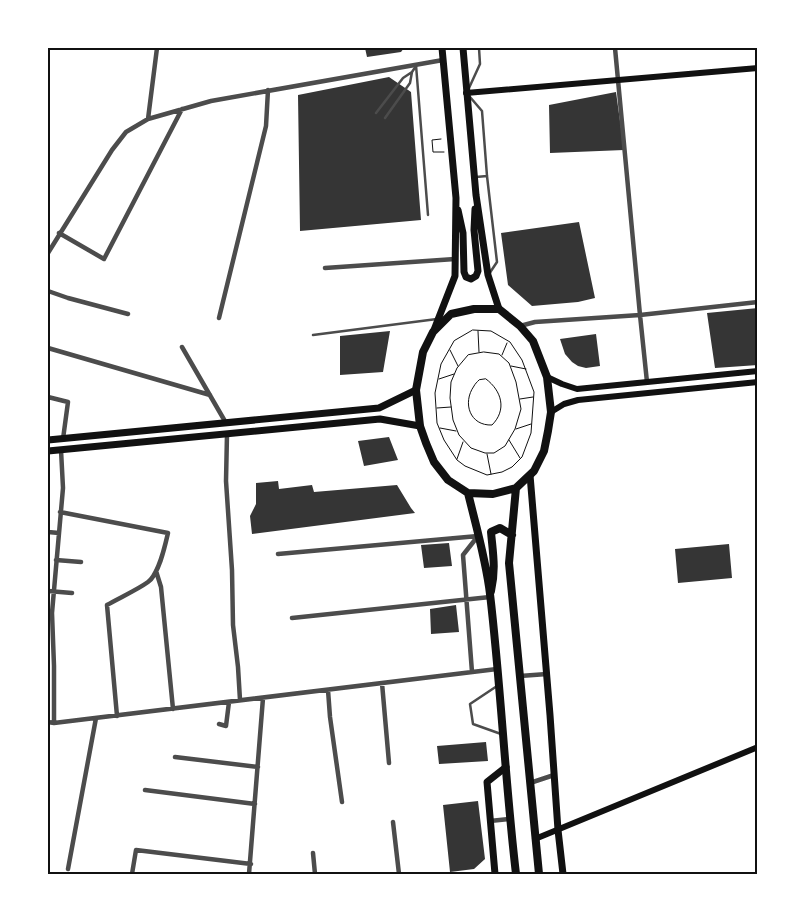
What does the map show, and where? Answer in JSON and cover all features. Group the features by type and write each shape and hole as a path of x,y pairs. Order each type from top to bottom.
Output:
{"highway":[{"path":"474,309 499,309 520,326 533,341 547,377 551,412 544,451 534,471 516,488 493,494 468,493 448,480 434,462 420,426 416,390 423,352 434,332 451,314 474,309"},
{"path":"516,488 509,563 539,874"},
{"path":"468,493 485,564 490,595 509,819 516,874"},
{"path":"490,595 494,578 491,532 500,528 512,535"}],"main road":[{"path":"442,48 456,198 464,233 464,272 466,277 471,279 478,274 474,230 476,195"},
{"path":"463,48 476,195 488,275 499,309"},
{"path":"466,93 758,68"},
{"path":"434,332 455,276 456,198"},
{"path":"547,377 562,384 578,388 758,371"},
{"path":"675,379 676,390"},
{"path":"551,412 564,404 578,400 758,382"},
{"path":"48,440 378,408 416,390"},
{"path":"48,451 380,418 420,426"},
{"path":"530,475 563,874"},
{"path":"535,839 758,747"},
{"path":"495,874 486,782 506,767"}],"street":[{"path":"148,119 157,48"},
{"path":"615,48 648,382"},
{"path":"48,253 112,150 126,132 148,119 211,101 443,60"},
{"path":"219,318 266,126 268,90"},
{"path":"60,233 104,260 182,110"},
{"path":"326,268 455,258"},
{"path":"48,291 128,314"},
{"path":"520,326 535,322 640,315 758,302"},
{"path":"182,347 226,423"},
{"path":"48,348 210,394"},
{"path":"48,397 68,402 63,439"},
{"path":"227,434 226,481 232,570 233,625 240,700"},
{"path":"54,723 52,612 63,488 61,450"},
{"path":"60,512 168,533 156,571 149,582 107,605 117,716"},
{"path":"48,532 59,533"},
{"path":"278,554 478,536"},
{"path":"472,672 463,555 478,536"},
{"path":"56,560 82,562"},
{"path":"156,571 161,587 173,709"},
{"path":"48,590 72,593"},
{"path":"292,618 490,595"},
{"path":"48,665 54,666"},
{"path":"48,722 54,723 117,716 497,669"},
{"path":"520,676 547,674"},
{"path":"382,683 389,763"},
{"path":"328,690 342,802"},
{"path":"249,874 263,698"},
{"path":"219,724 226,726 229,702"},
{"path":"68,869 96,718"},
{"path":"175,757 258,767"},
{"path":"530,783 554,775"},
{"path":"145,790 255,804"},
{"path":"490,821 509,819"},
{"path":"393,822 399,874"},
{"path":"132,874 136,850 251,864"},
{"path":"313,853 315,874"}],"lane":[{"path":"479,48 480,64 466,93 482,111 497,262 488,275"},
{"path":"384,118 410,83 412,72 416,65"},
{"path":"416,65 428,214"},
{"path":"376,113 403,78 412,72"},
{"path":"474,177 487,176"},
{"path":"313,335 438,319"},
{"path":"499,685 470,704 473,724 503,735"}],"path":[{"path":"432,140 432,152 451,152"},
{"path":"473,330 478,330 490,331 508,341 522,360 534,392 531,433 522,457 512,467 502,472 488,475 470,468 457,460 444,440 437,423 435,393 441,364 454,341 473,330"},
{"path":"478,330 480,353"},
{"path":"501,356 508,341"},
{"path":"450,349 458,366"},
{"path":"480,353 499,354 508,363 516,382 521,409 515,429 509,439 504,446 494,453 486,453 471,448 457,431 451,407 451,382 458,366 468,355 480,353"},
{"path":"510,366 526,369"},
{"path":"438,380 454,374"},
{"path":"486,379 493,384 501,402 498,419 489,425 482,424 469,411 469,398 473,386 479,380 486,379"},
{"path":"519,399 533,397"},
{"path":"436,408 451,407"},
{"path":"515,429 532,424"},
{"path":"440,428 457,431"},
{"path":"509,439 520,459"},
{"path":"457,460 464,440"},
{"path":"486,453 491,474"}],"building":[{"path":"365,48 404,48 401,52 367,57"},
{"path":"389,77 411,92 421,220 300,231 298,95"},
{"path":"616,92 624,150 550,153 549,105"},
{"path":"579,222 595,298 578,302 532,306 508,285 501,233"},
{"path":"758,308 758,365 715,368 707,313"},
{"path":"390,331 383,372 340,375 340,336"},
{"path":"596,334 600,366 586,368 578,366 565,354 560,339"},
{"path":"389,437 398,460 364,466 358,441"},
{"path":"278,481 279,489 312,485 314,492 397,485 415,513 252,534 250,516 256,504 256,483"},
{"path":"449,543 452,566 424,568 421,545"},
{"path":"729,544 732,578 678,583 675,549"},
{"path":"456,605 459,632 431,634 430,609"},
{"path":"486,742 488,761 439,764 437,746"},
{"path":"478,801 485,859 474,869 450,872 443,805"}]}
